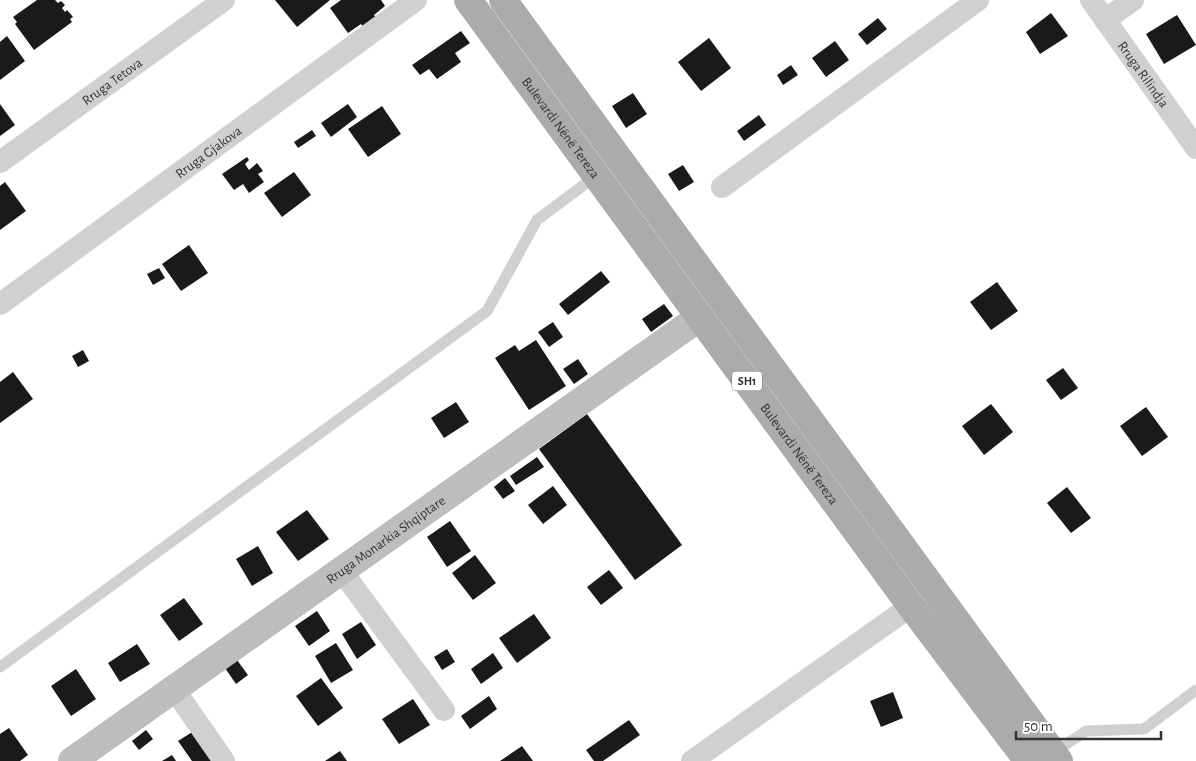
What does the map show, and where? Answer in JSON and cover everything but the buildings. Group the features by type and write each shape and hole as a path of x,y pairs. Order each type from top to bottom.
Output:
{"main road":[{"name":"Bulevardi Nënë Tereza","path":"468,0 911,606 1028,761"},
{"name":"Bulevardi Nënë Tereza","path":"503,0 1056,757"}],"street":[{"name":"Rruga Tetova","path":"0,162 224,0"},
{"name":"Rruga Gjakova","path":"0,304 416,0"},
{"path":"722,187 978,0"},
{"name":"Rruga Rilindja","path":"1091,0 1196,148"},
{"path":"1105,20 1133,0"},
{"name":"Rruga Monarkia Shqiptare","path":"72,761 700,317"},
{"path":"341,570 444,710"},
{"path":"692,761 911,606"},
{"path":"174,689 224,761"}],"lane":[{"path":"0,667 487,311 537,220 596,176"},
{"path":"1056,757 1086,731 1144,729 1196,690"}]}
